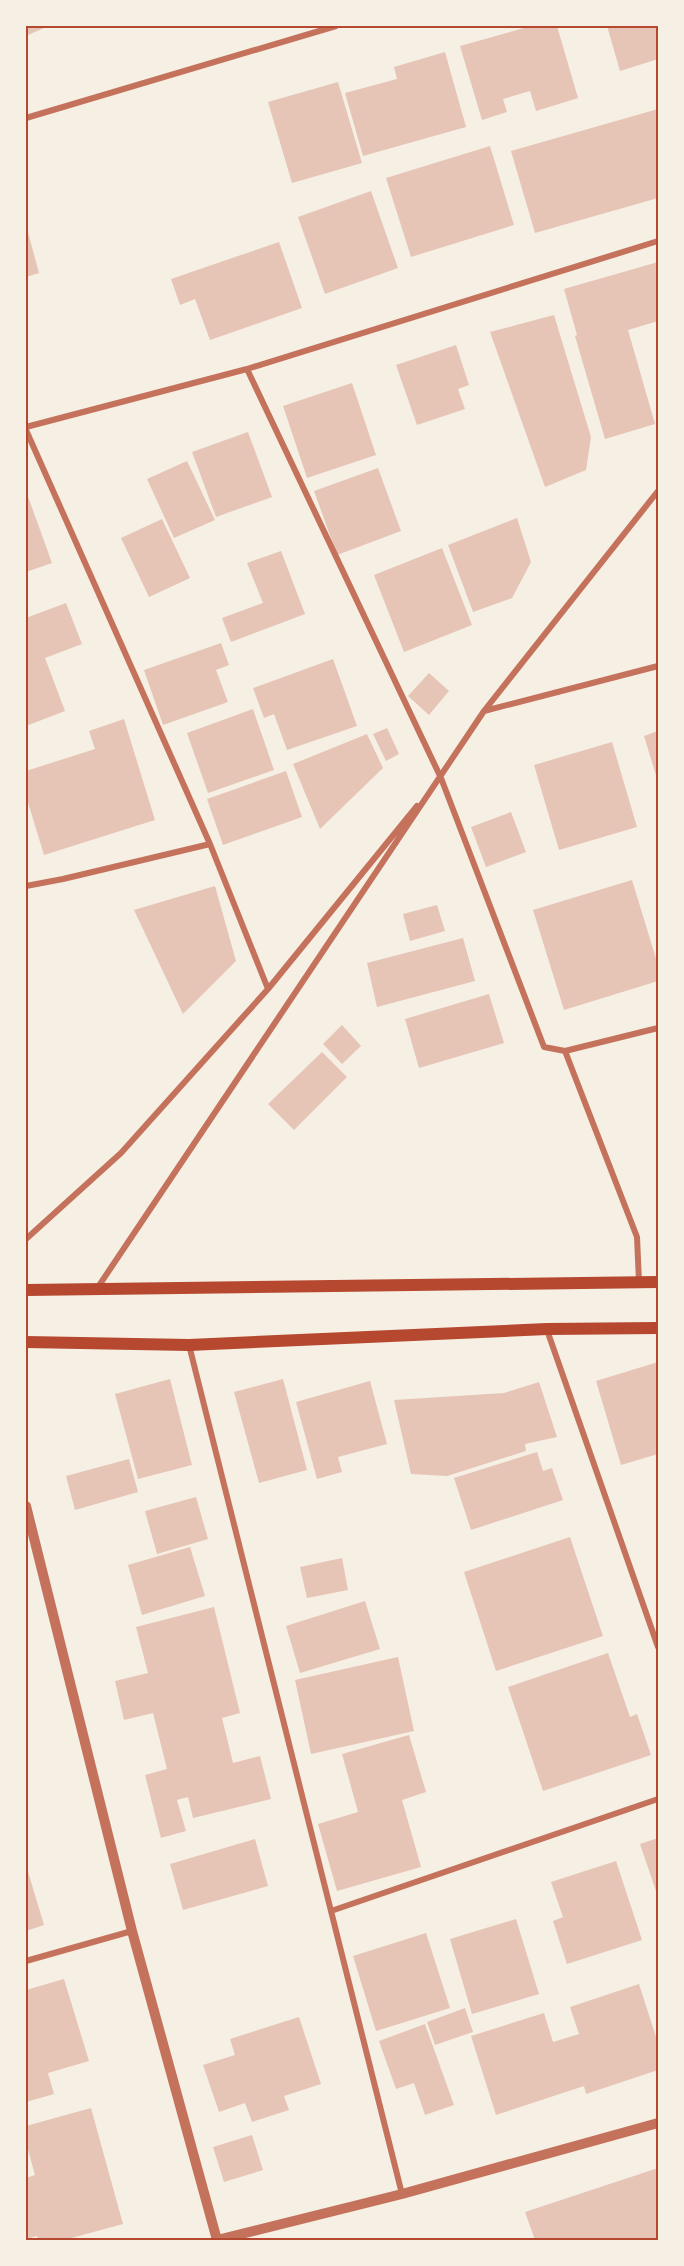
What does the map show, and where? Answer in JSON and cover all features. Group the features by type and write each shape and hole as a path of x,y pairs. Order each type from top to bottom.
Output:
{"main road":[{"path":"26,1290 658,1282"},
{"path":"26,1342 189,1345 547,1329 658,1328"}],"street":[{"path":"26,118 336,26"},
{"path":"268,989 210,844 26,428 150,393 247,369 658,241"},
{"path":"247,369 441,778 544,1047 565,1051 658,1028"},
{"path":"96,1290 441,778 483,711 658,491"},
{"path":"483,711 658,666"},
{"path":"26,1235 120,1153 268,989 441,778"},
{"path":"26,886 210,844"},
{"path":"565,1051 637,1237 639,1282"},
{"path":"547,1329 658,1647"},
{"path":"189,1345 402,2194"},
{"path":"26,1506 132,1931 217,2241 402,2194 658,2123"},
{"path":"331,1911 658,1799"},
{"path":"26,1961 132,1931"}],"building":[{"path":"26,26 45,26 46,27 26,36"},
{"path":"531,26 557,26 578,98 536,111 530,91 503,99 507,112 482,120 460,46"},
{"path":"607,26 658,26 658,59 620,71"},
{"path":"445,52 466,127 363,156 345,93 397,79 394,67"},
{"path":"338,82 362,163 292,183 268,102"},
{"path":"658,109 658,198 535,233 511,151"},
{"path":"490,146 514,225 411,257 386,178"},
{"path":"371,191 398,268 325,294 298,217"},
{"path":"26,225 39,273 26,277"},
{"path":"279,242 302,308 210,340 195,299 180,305 171,279"},
{"path":"658,262 658,321 628,330 655,424 605,439 564,289"},
{"path":"554,315 591,437 586,470 545,487 490,332"},
{"path":"456,345 469,385 458,389 465,409 417,425 396,365"},
{"path":"352,383 376,455 307,478 283,406"},
{"path":"248,432 272,497 216,517 192,452"},
{"path":"187,461 215,520 174,538 147,479"},
{"path":"378,468 401,531 337,555 314,491"},
{"path":"26,491 52,563 26,572"},
{"path":"517,518 531,562 512,598 473,612 448,545"},
{"path":"162,519 190,578 149,597 121,538"},
{"path":"442,548 472,625 404,652 374,575"},
{"path":"281,551 305,614 231,642 222,618 263,603 247,563"},
{"path":"66,603 82,644 45,658 65,711 26,726 26,618"},
{"path":"221,643 229,665 216,670 228,702 163,725 144,670"},
{"path":"333,659 357,726 287,750 274,714 264,718 253,688"},
{"path":"429,673 449,691 429,715 408,696"},
{"path":"253,709 274,770 208,793 187,733"},
{"path":"124,719 155,820 44,855 26,796 26,771 95,749 89,731"},
{"path":"387,728 399,754 386,761 373,734"},
{"path":"658,731 658,782 644,736"},
{"path":"367,734 383,768 320,829 293,764"},
{"path":"612,742 637,827 559,850 534,765"},
{"path":"286,771 302,817 223,845 207,799"},
{"path":"511,812 526,852 486,867 471,827"},
{"path":"632,880 658,965 658,981 564,1010 533,910"},
{"path":"215,886 236,961 183,1014 134,910"},
{"path":"437,905 445,931 410,941 403,914"},
{"path":"463,938 475,981 377,1007 367,963"},
{"path":"489,994 504,1043 419,1068 405,1019"},
{"path":"342,1025 361,1046 342,1064 323,1044"},
{"path":"322,1052 347,1077 294,1130 268,1104"},
{"path":"658,1362 658,1454 621,1465 596,1381"},
{"path":"170,1379 192,1465 138,1479 115,1394"},
{"path":"283,1379 307,1470 259,1483 234,1392"},
{"path":"370,1381 387,1444 338,1457 342,1472 317,1479 296,1402"},
{"path":"539,1382 557,1437 525,1444 526,1451 447,1476 411,1474 394,1400 504,1393"},
{"path":"537,1452 543,1471 552,1468 563,1500 471,1530 454,1478"},
{"path":"129,1459 138,1492 75,1510 66,1476"},
{"path":"196,1497 208,1539 157,1554 145,1511"},
{"path":"570,1537 603,1636 496,1671 464,1572"},
{"path":"190,1547 205,1596 142,1615 128,1565"},
{"path":"342,1558 348,1590 307,1598 300,1567"},
{"path":"365,1601 380,1649 300,1673 286,1626"},
{"path":"214,1607 240,1713 222,1718 233,1763 260,1756 271,1799 193,1818 188,1797 177,1800 186,1831 161,1838 145,1775 167,1769 153,1713 124,1720 115,1681 148,1673 136,1627"},
{"path":"608,1653 630,1717 637,1714 651,1755 543,1791 508,1687"},
{"path":"398,1657 414,1731 311,1754 295,1680"},
{"path":"409,1735 426,1792 402,1800 421,1867 337,1891 318,1824 358,1812 342,1754"},
{"path":"658,1838 658,1897 640,1844"},
{"path":"255,1839 268,1886 183,1910 170,1864"},
{"path":"616,1861 642,1940 567,1964 553,1921 563,1917 551,1882"},
{"path":"26,1865 44,1925 26,1931"},
{"path":"516,1919 539,1994 472,2014 450,1939"},
{"path":"426,1933 450,2008 376,2031 353,1956"},
{"path":"64,1979 89,2061 48,2073 54,2094 26,2102 26,1990"},
{"path":"639,1984 658,2043 658,2070 586,2094 584,2086 496,2115 471,2036 544,2013 553,2042 579,2034 570,2007"},
{"path":"465,2008 473,2032 435,2045 427,2022"},
{"path":"299,2017 321,2084 284,2096 289,2110 252,2122 245,2103 219,2112 203,2065 235,2055 230,2039"},
{"path":"425,2024 454,2105 425,2115 414,2083 396,2089 379,2041"},
{"path":"91,2108 123,2224 64,2240 38,2240 37,2236 26,2239 26,2178 35,2175 26,2142 26,2126"},
{"path":"252,2135 263,2170 224,2182 213,2147"},
{"path":"658,2168 658,2240 535,2240 525,2212"}]}
